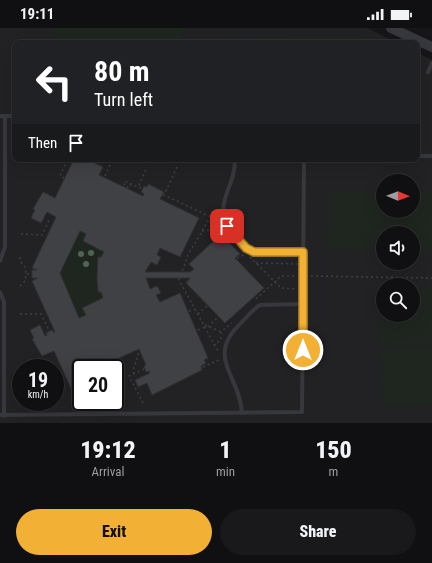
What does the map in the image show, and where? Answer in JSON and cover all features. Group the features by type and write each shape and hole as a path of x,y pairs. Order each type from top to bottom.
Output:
{"street":[{"path":"391,28 417,40"},
{"path":"420,41 432,47"}],"lane":[{"path":"428,72 432,63"},
{"path":"0,116 12,116"},
{"path":"0,261 5,247 5,116"},
{"path":"420,156 432,156"},
{"path":"235,162 236,171 223,199 224,219 227,226 246,248 254,252 303,252"},
{"path":"0,292 4,302 2,416 302,412 304,162"},
{"path":"242,413 241,398 224,358 226,341 230,332 260,305 303,304"}],"path":[{"path":"64,178 60,176 67,162"},
{"path":"105,176 112,162"},
{"path":"138,187 147,167"},
{"path":"177,167 164,195 211,216 188,255 178,280 196,309 221,359 203,367"},
{"path":"131,184 141,188"},
{"path":"214,210 219,222 219,229"},
{"path":"21,234 42,234 50,218"},
{"path":"202,231 219,229 229,236"},
{"path":"242,249 247,253 256,263 281,288 297,289 297,264 256,263"},
{"path":"237,258 247,253"},
{"path":"20,262 25,267 26,274 25,281 20,286"},
{"path":"311,276 432,278"},
{"path":"198,314 207,306"},
{"path":"189,312 196,309"},
{"path":"20,314 41,314 49,330"},
{"path":"208,327 218,317"},
{"path":"198,330 204,326 221,332"},
{"path":"134,374 133,371 139,352"},
{"path":"143,403 130,376 144,369"}],"shaded area":[{"path":"0,28 367,28 391,40 12,40 12,162 420,162 420,54 432,60 432,423 0,423"},
{"path":"53,28 184,28 180,40 54,40"},
{"path":"363,36 363,40 201,40 208,38"},
{"path":"329,191 376,192 376,218 420,218 420,192 432,192 432,251 420,250 420,226 376,226 376,250 328,249"},
{"path":"80,231 86,234 83,241 104,252 100,262 98,276 98,292 101,292 103,298 82,308 86,315 79,318 60,273"},
{"path":"420,286 432,287 432,345 381,344 381,322 420,322"},
{"path":"381,347 432,347 432,406 382,405"}],"building":[{"path":"73,162 92,162 103,167 99,175 143,196 144,194 141,192 144,186 147,187 148,184 164,192 160,199 199,218 180,257 160,248 157,255 161,257 157,265 151,262 145,272 190,272 194,269 189,264 221,234 240,254 235,258 264,288 225,323 186,283 190,278 146,278 150,289 157,286 161,293 156,295 160,302 180,293 208,358 204,360 206,363 201,366 202,370 152,395 147,383 138,387 135,380 150,373 149,371 146,372 144,366 146,365 139,349 117,359 72,359 72,391 64,373 64,359 58,359 54,351 42,356 32,339 34,338 30,330 40,325 45,336 47,335 46,333 52,330 54,333 55,332 32,281 38,278 32,278 32,270 37,270 32,268 56,217 47,212 41,223 31,218 35,210 33,209 43,192 55,198","holes":["80,231 86,234 83,241 104,252 101,257 98,257 97,278 98,292 101,292 103,298 82,308 86,315 79,318 60,273"]}],"route":[{"path":"227,226 246,248 254,252 303,252 303,350"}]}
